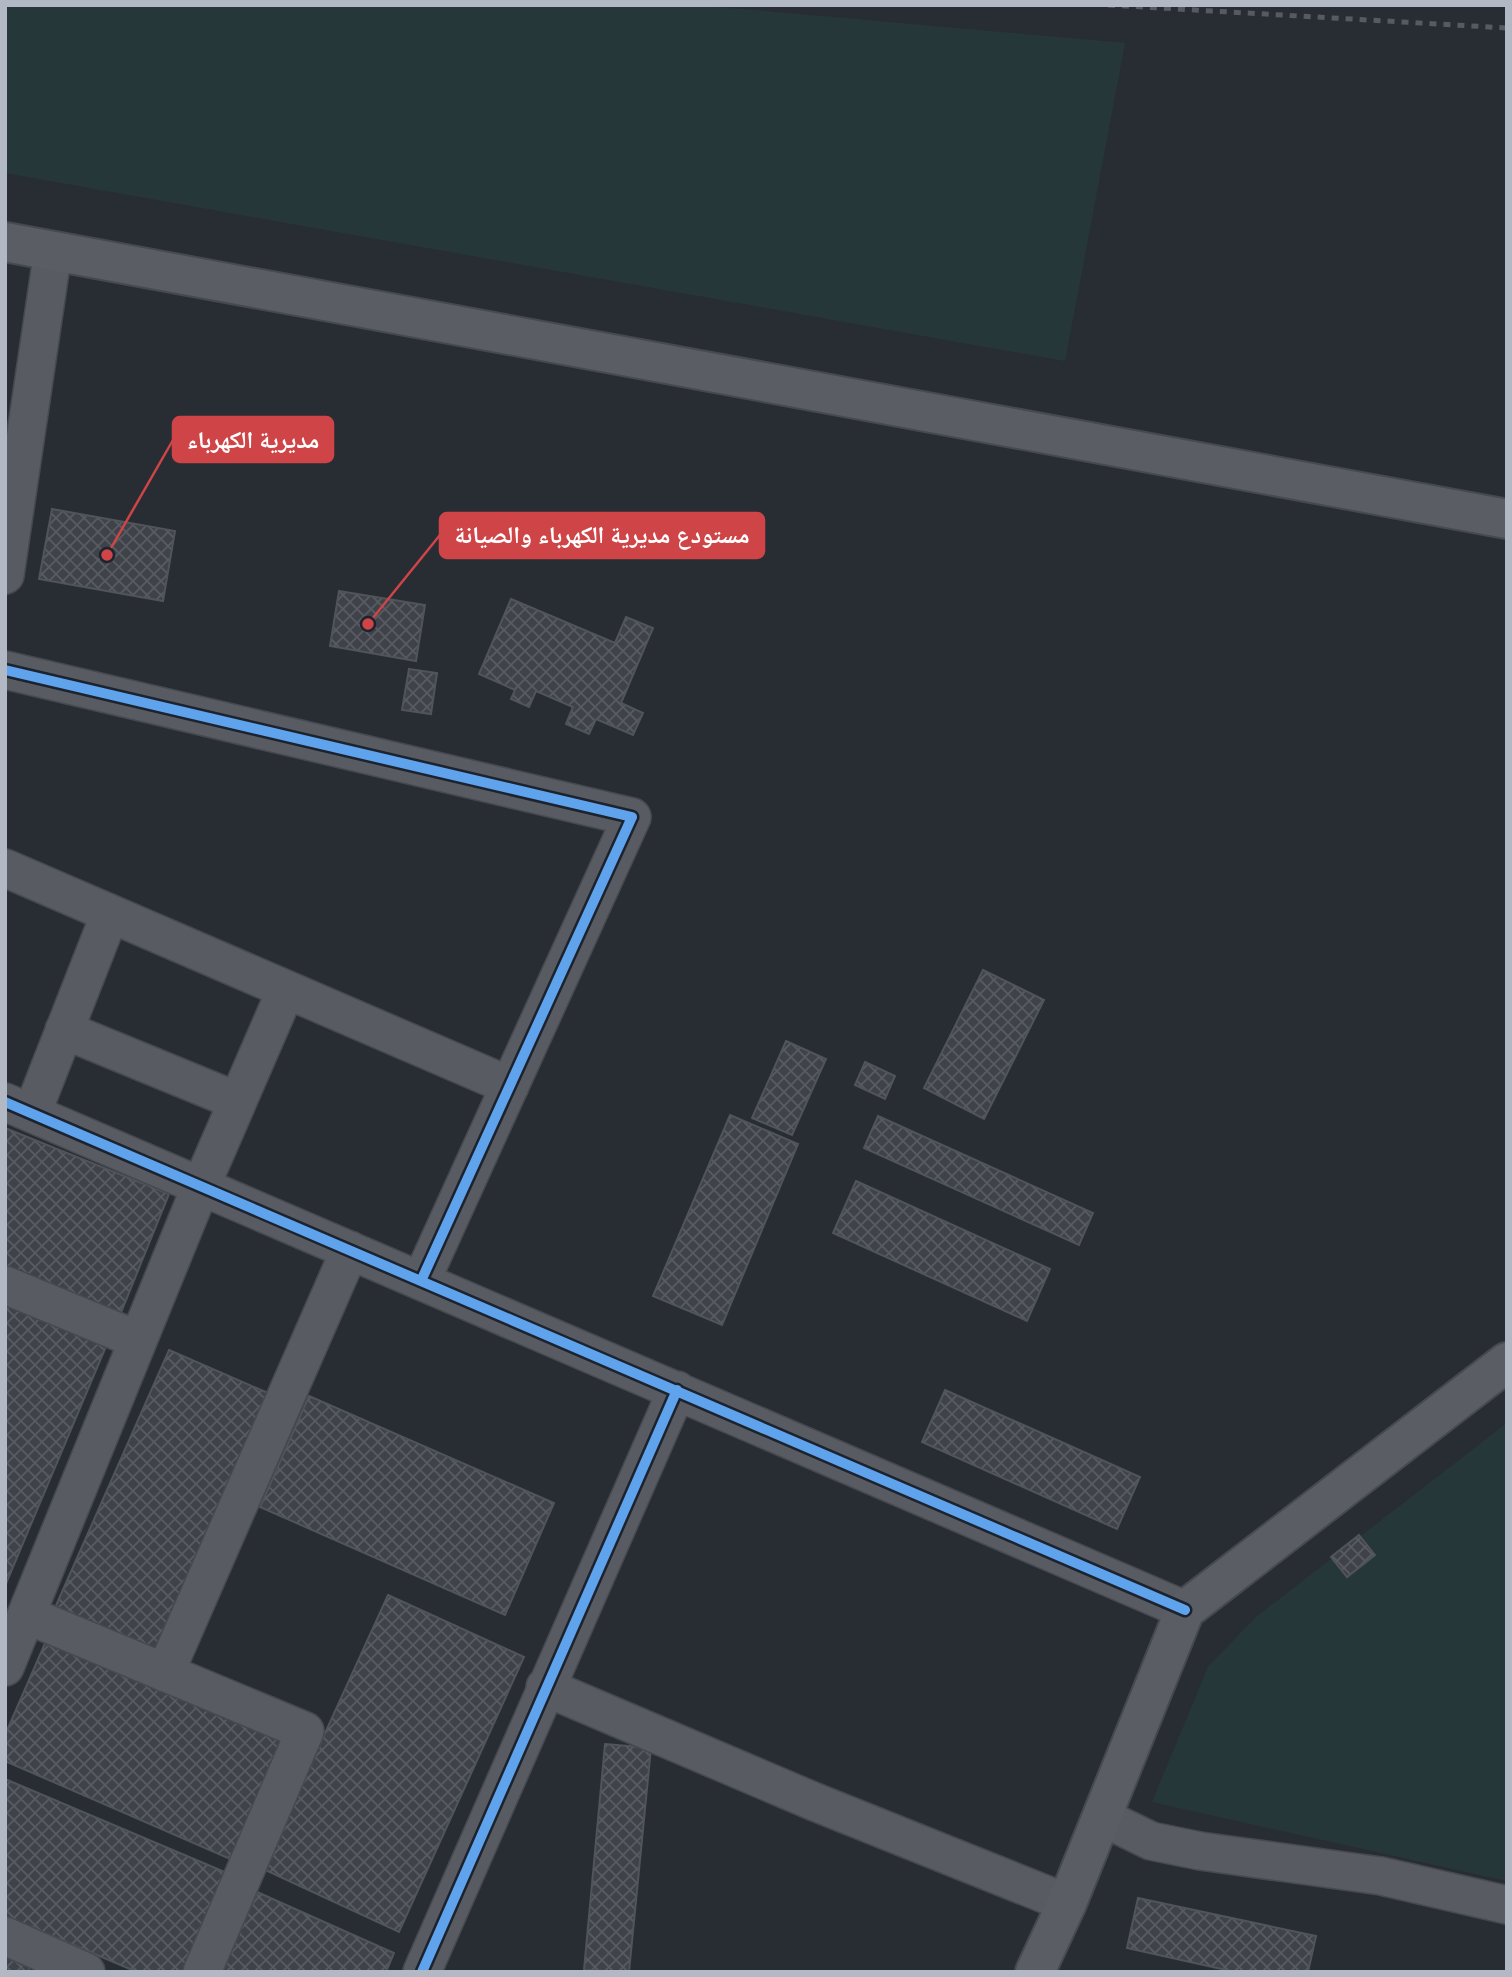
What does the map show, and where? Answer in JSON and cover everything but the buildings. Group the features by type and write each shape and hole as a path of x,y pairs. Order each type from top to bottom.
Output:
{"main road":[{"path":"5,242 1507,519"},
{"path":"1035,1972 1067,1903 1185,1610 1507,1362"}],"street":[{"path":"5,575 52,251"},
{"path":"5,670 632,817 421,1281"},
{"path":"5,868 510,1086"},
{"path":"110,914 64,1030 18,1107 1185,1610"},
{"path":"7,1661 201,1186 286,990"},
{"path":"64,1030 237,1101"},
{"path":"165,1673 350,1250"},
{"path":"5,1285 138,1340"},
{"path":"422,1972 677,1390"},
{"path":"27,1615 305,1731 202,1972"},
{"path":"545,1687 815,1801 1067,1903"},
{"path":"1102,1817 1151,1841 1200,1851 1381,1876 1507,1905"},
{"path":"5,1936 62,1967"}],"shaded area":[{"path":"5,5 696,5 1125,43 1065,361 5,173"},
{"path":"1507,1423 1507,1881 1152,1802 1208,1667 1256,1617"}],"railway":[{"path":"1108,5 1507,28"}],"cycle path":[{"path":"5,670 632,817 421,1281"},
{"path":"5,1102 1185,1610"},
{"path":"422,1972 677,1390"}],"place":[{"name":"مديرية الكهرباء","path":"107,555"},
{"name":"مستودع مديرية الكهرباء والصيانة","path":"368,624"}]}
